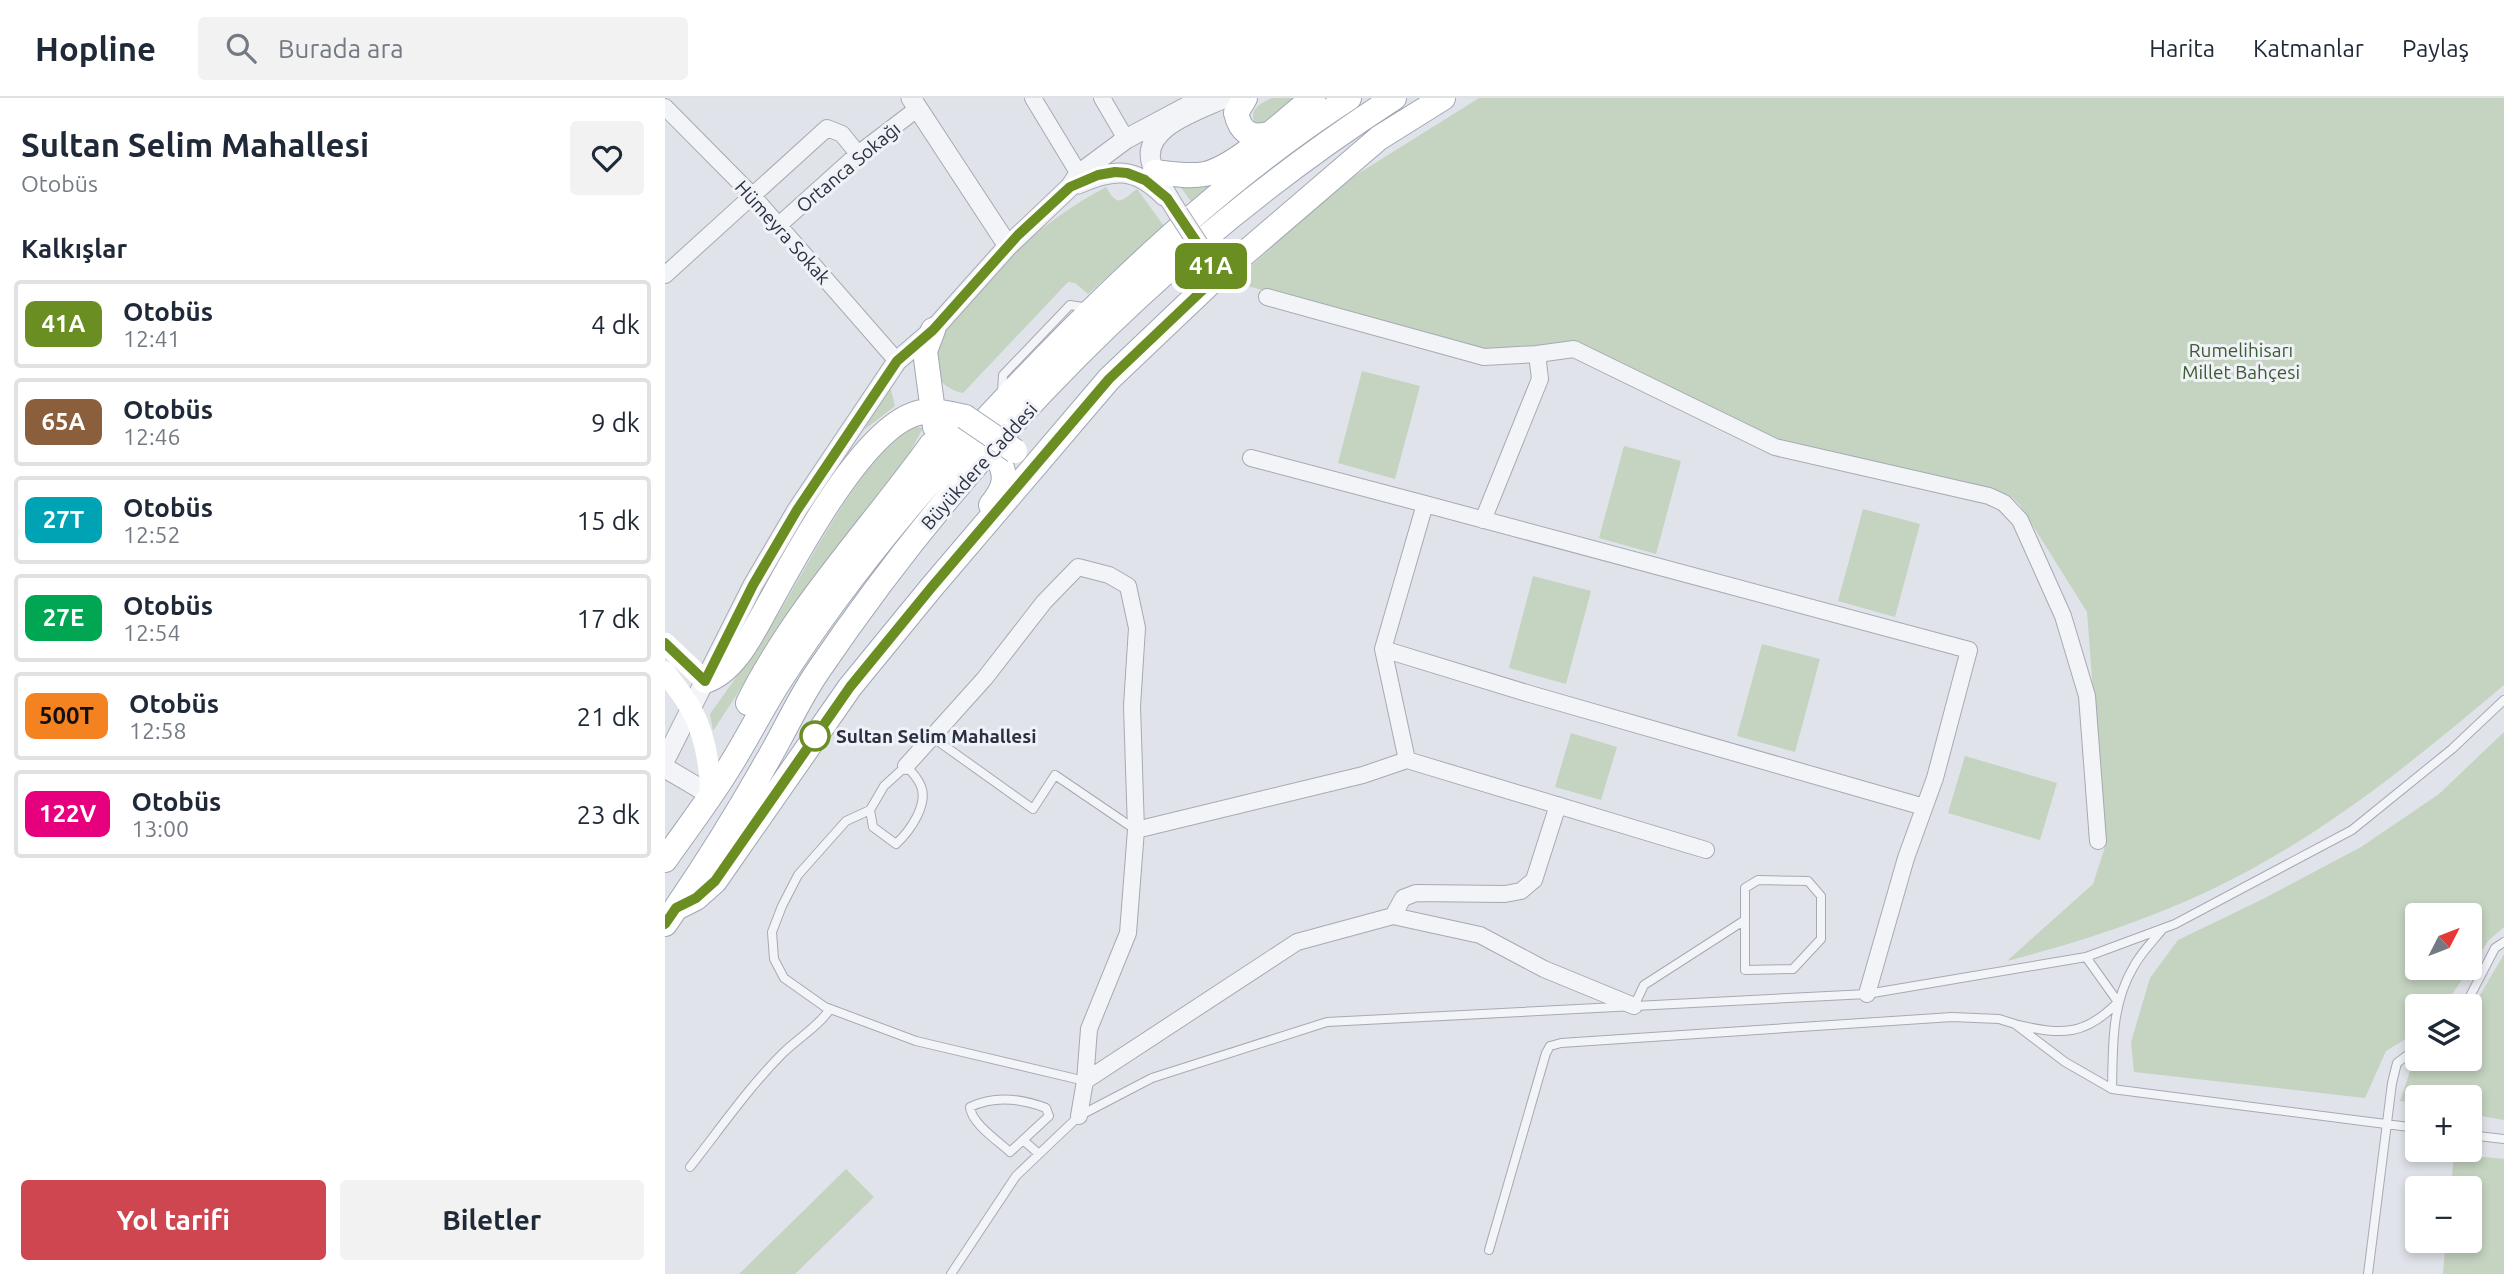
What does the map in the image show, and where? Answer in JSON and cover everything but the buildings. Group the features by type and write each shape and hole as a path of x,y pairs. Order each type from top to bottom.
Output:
{"main road":[{"path":"1245,98 1236,113 1238,124 1245,132 1255,136 1268,134"},
{"path":"1155,172 1205,174 1227,166 1313,98"},
{"name":"Büyükdere Caddesi","path":"665,860 727,772 779,682 859,570 925,488 1001,402 1092,308 1202,208 1349,98"},
{"name":"Büyükdere Caddesi","path":"671,916 740,808 817,673 898,558 978,465 1128,306 1181,258 1300,163 1394,98"},
{"path":"671,916 715,881 850,687 1109,379 1210,272 1379,138 1443,98"},
{"path":"931,444 936,423 925,351 933,330"},
{"path":"929,386 936,398 965,426 1006,455 1033,449 1054,438 1069,424"},
{"path":"665,643 705,681 717,677 756,628 838,488 870,445 903,419 922,412 934,412 965,426"},
{"path":"727,772 728,755 740,719 778,649 799,617 931,444 965,426"},
{"path":"967,545 1005,484 1006,455"},
{"path":"665,673 691,709 701,733 711,772 711,795"}],"street":[{"path":"1034,98 1074,181"},
{"path":"1103,98 1126,139"},
{"path":"665,760 753,585 797,510 897,361 933,330 1009,246 1074,181 1126,139 1203,98"},
{"path":"1210,272 1155,172 1150,154 1157,134 1225,98"},
{"path":"914,103 1009,246"},
{"name":"Ortanca Sokağı","path":"779,225 914,103"},
{"name":"Hümeyra Sokak","path":"665,107 752,195 897,361"},
{"path":"665,275 827,128 842,134 858,154"},
{"path":"1074,181 1115,165 1136,165 1155,172"},
{"path":"1074,181 1115,172 1127,173 1156,188 1178,213"},
{"path":"1267,297 1484,357 1574,349 1775,447 1989,496 2004,503 2020,520 2063,616 2087,696 2098,841"},
{"path":"1483,520 1540,379 1537,354"},
{"path":"1251,458 1969,650 1935,778 1906,858 1867,994"},
{"path":"1407,761 1383,649 1425,504"},
{"path":"906,766 985,678 1044,602 1078,567 1109,575 1128,586 1137,628 1132,706 1136,830 1128,933 1089,1029 1079,1116"},
{"path":"1383,649 1924,807"},
{"path":"1136,830 1363,775 1407,761 1706,850"},
{"path":"665,768 711,795"},
{"path":"1393,916 1403,898 1416,893 1505,894 1521,891 1534,880 1558,805"},
{"path":"1085,1081 1297,942 1393,916 1480,935 1544,969 1634,1006"}],"lane":[{"path":"951,1274 1014,1179 1039,1154 1079,1116 1152,1077 1328,1022 1867,994 2086,957 2161,931 2352,830 2452,749 2504,700"},
{"path":"932,737 1033,809 1055,775 1136,830"},
{"path":"870,810 873,827 896,844 906,834 922,804 922,785 906,766 884,786 870,810 846,821 798,875 772,932 774,959 784,978 830,1009 916,1041 1085,1081"},
{"path":"1758,880 1808,881 1821,896 1821,939 1793,969 1745,970 1745,920 1745,888 1758,880"},
{"path":"1634,1006 1644,985 1745,920"},
{"path":"2112,1089 2113,1028 2118,1002 2134,965 2161,931"},
{"path":"2471,994 2495,948 2504,942"},
{"path":"2086,957 2118,1002"},
{"path":"1489,1250 1550,1046 1561,1043 1952,1017 1999,1019 2046,1031 2067,1031 2092,1025 2118,1002"},
{"path":"690,1167 757,1081 783,1053 824,1018 830,1009"},
{"path":"2015,1024 2065,1062 2112,1089 2405,1126"},
{"path":"2368,1274 2386,1124 2397,1063 2405,1057"},
{"path":"997,1097 1046,1108 1049,1115 1023,1140 1010,1152 970,1113 970,1107 997,1097"},
{"path":"2482,1136 2504,1139"},
{"path":"1023,1140 1039,1154"}],"green space":[{"path":"1272,98 1300,98 1262,126 1255,123 1254,110"},
{"name":"Rumelihisarı Millet Bahçesi","path":"1479,98 2504,98 2504,685 2418,756 2328,823 2234,879 2139,920 2007,961 2093,884 2105,847 2087,612 2020,505 2009,495 1770,441 1573,342 1486,351 1233,282 1345,182"},
{"path":"1222,179 1195,207 1179,185"},
{"path":"1106,187 1117,200 1127,197 1137,189 1164,226 1088,294 1075,283 1068,282 963,393 948,387 938,375 936,364 937,341 945,328 990,275 1026,242 1065,212"},
{"path":"1362,371 1420,386 1395,479 1338,463"},
{"path":"890,386 895,406 864,430"},
{"path":"917,427 923,428 909,454 801,596 713,731 710,714 779,613 860,480 899,437"},
{"path":"1624,446 1681,461 1656,554 1599,538"},
{"path":"1863,509 1920,524 1895,617 1838,601"},
{"path":"1533,576 1591,591 1566,684 1509,668"},
{"path":"1762,644 1820,659 1795,752 1737,736"},
{"path":"2504,732 2504,927 2482,950 2482,903 2405,903 2405,980 2462,980 2452,994 2405,994 2405,1039 2386,1051 2365,1098 2134,1072 2131,1042 2150,978 2178,940 2361,847 2439,794"},
{"path":"1571,733 1617,747 1601,800 1555,787"},
{"path":"1965,756 2057,783 2040,840 1948,813"},
{"path":"2504,954 2504,1120 2482,1116 2482,1085 2405,1085 2410,1071 2482,1071 2481,994"},
{"path":"2405,1086 2405,1102 2400,1101"},
{"path":"2482,1157 2504,1159 2504,1274 2443,1274 2445,1253 2482,1253 2482,1176 2452,1176 2453,1162 2482,1162"},
{"path":"846,1169 874,1197 795,1274 739,1274"}],"bus line":[{"name":"41A","path":"665,643 705,681 753,585 797,510 897,361 933,330 1018,235 1070,187 1098,175 1127,173 1145,180 1167,198 1210,262 1210,283 1109,379 1069,424 850,687 715,881 696,898 676,908 665,924"}],"place":[{"name":"Sultan Selim Mahallesi","path":"815,736"}]}
